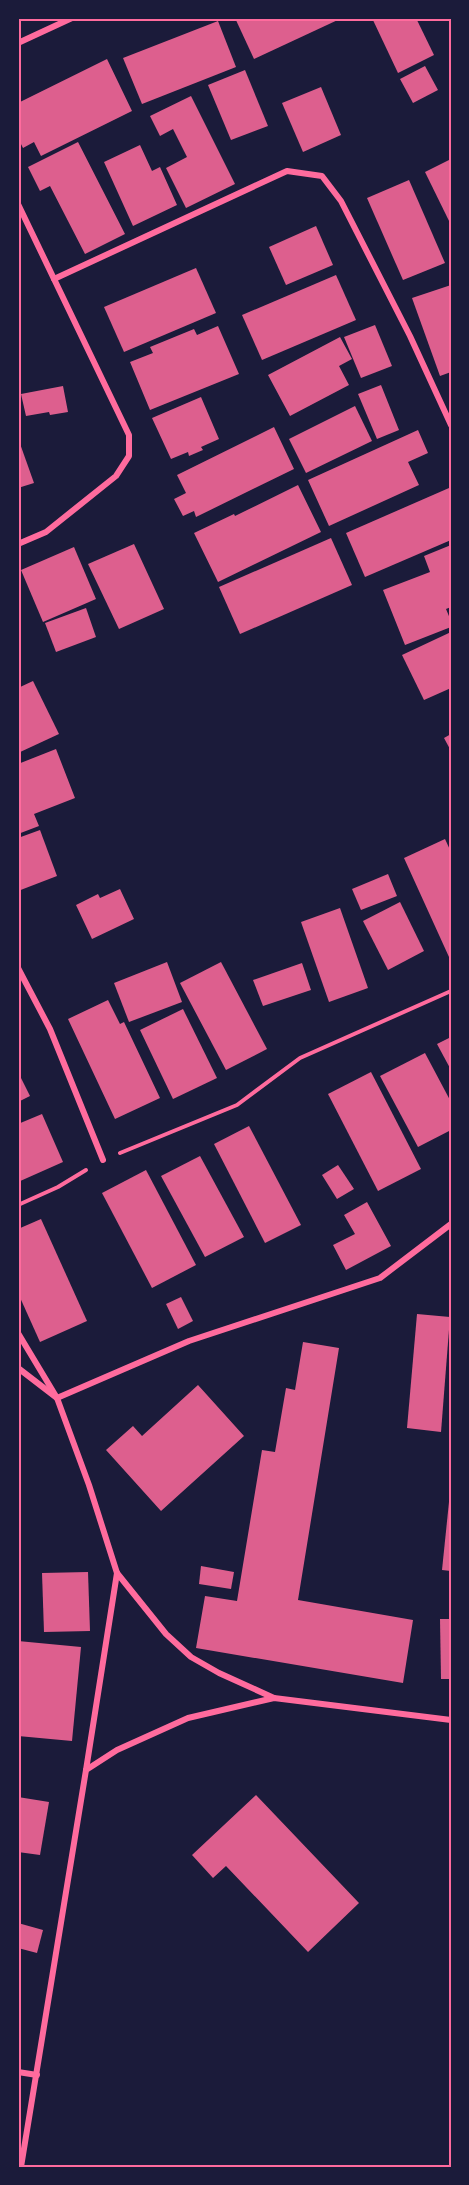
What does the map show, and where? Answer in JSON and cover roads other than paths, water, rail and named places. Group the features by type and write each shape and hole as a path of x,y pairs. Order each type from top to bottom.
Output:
{"street":[{"path":"18,43 72,18"},
{"path":"54,279 287,171 322,176 341,201 449,414 451,425"},
{"path":"18,204 129,435 129,456 116,476 46,532 18,544"},
{"path":"18,968 50,1029 103,1160"},
{"path":"57,1398 189,1341 380,1278 451,1224"},
{"path":"18,1333 57,1398 89,1485 117,1573 166,1634 190,1657 274,1698 451,1720"},
{"path":"18,1368 57,1398"},
{"path":"21,2167 117,1573"},
{"path":"86,1770 117,1750 188,1718 274,1698"},
{"path":"18,2072 37,2075"}]}
